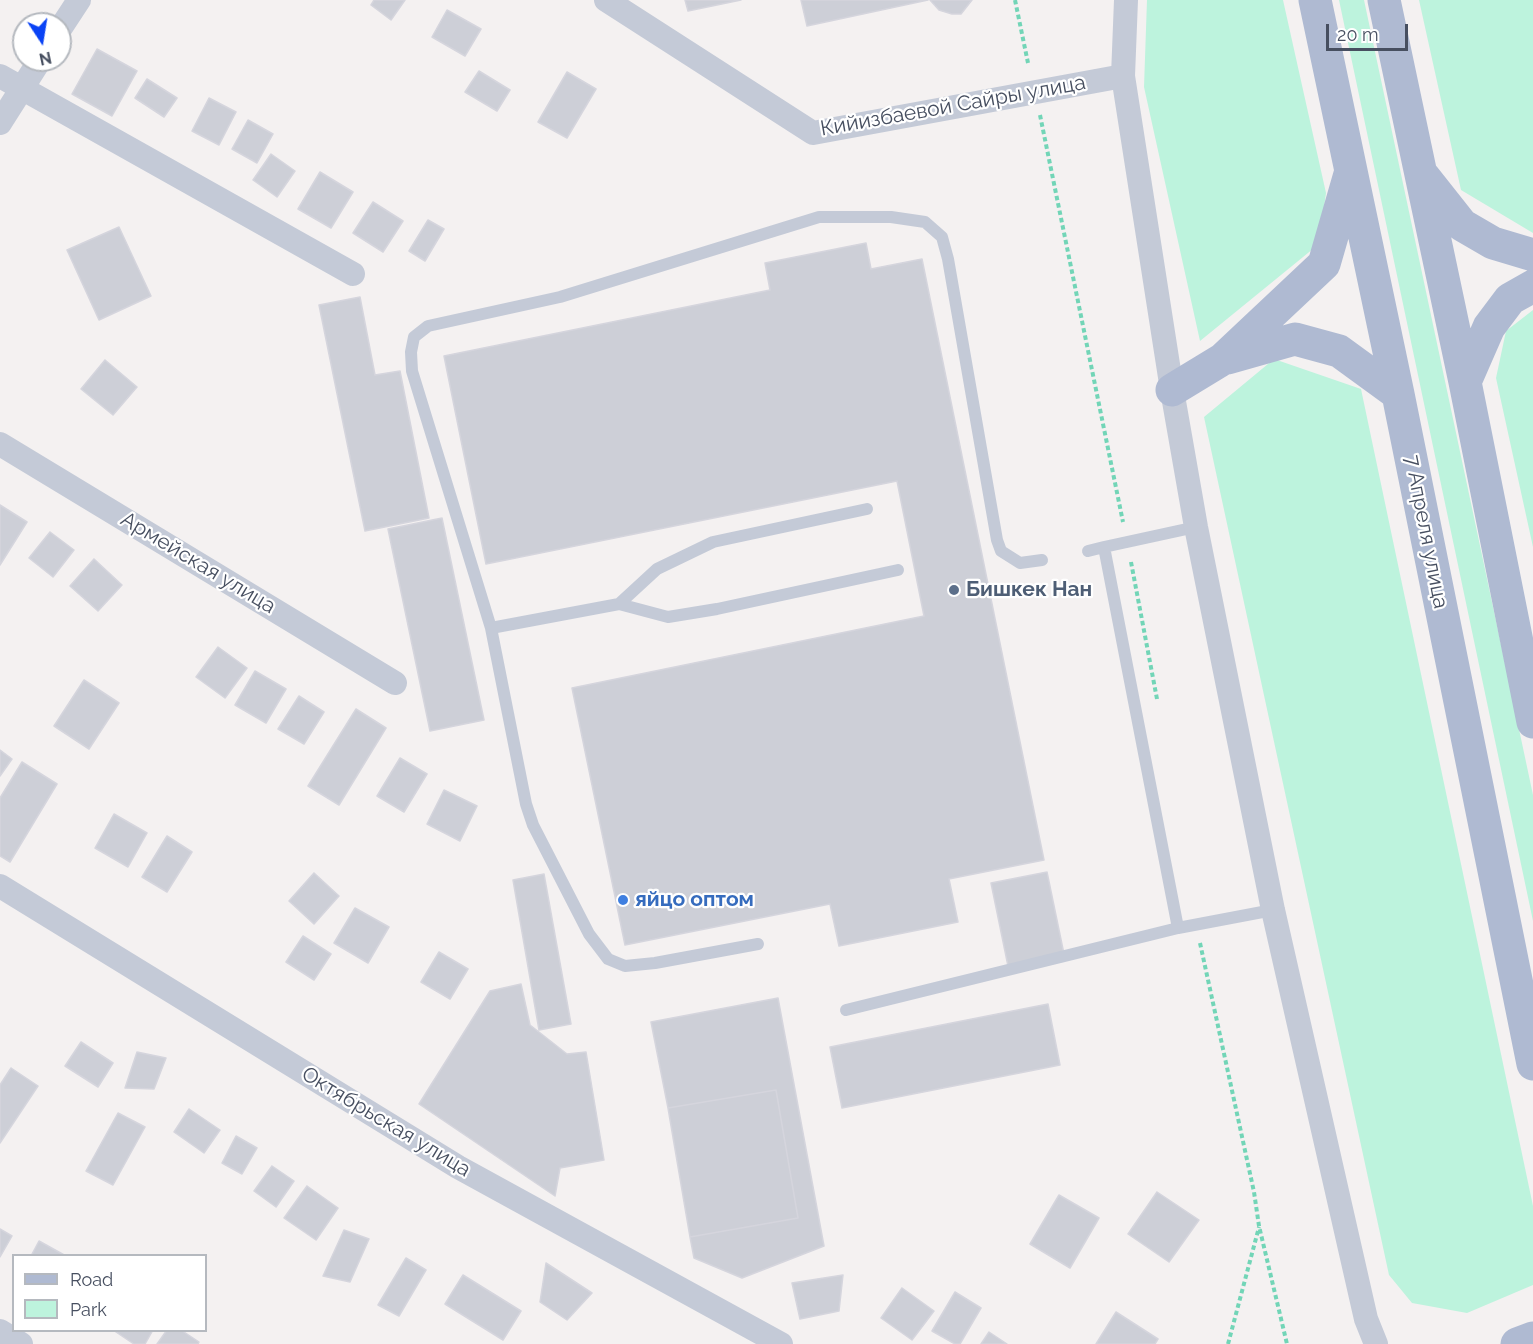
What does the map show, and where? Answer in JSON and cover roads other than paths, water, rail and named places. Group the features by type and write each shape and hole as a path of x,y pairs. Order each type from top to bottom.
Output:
{"main road":[{"name":"7 Апреля улица","path":"1315,0 1398,394 1533,1064"},
{"path":"1384,0 1465,382 1533,722"},
{"path":"1172,390 1223,359 1324,264 1351,170"},
{"path":"1420,171 1462,225 1493,243 1533,255"},
{"path":"1465,382 1489,327 1510,299 1533,286"},
{"path":"1223,359 1295,339 1339,351 1398,394"},
{"path":"1517,1344 1533,1338"}],"street":[{"name":"Кийизбаевой Сайры улица","path":"606,0 813,133 1123,76"},
{"path":"1126,0 1123,76 1172,390 1196,527 1273,910 1366,1319 1376,1344"},
{"path":"0,123 33,72"},
{"path":"0,76 353,274"},
{"name":"Армейская улица","path":"0,444 395,683"},
{"name":"Октябрьская улица","path":"0,886 458,1167 781,1344"},
{"path":"0,1331 21,1344"}],"lane":[{"path":"758,944 655,963 625,966 608,959 589,934 533,825 524,793 491,628 412,371 411,352 414,337 428,326 560,297 819,217 891,217 925,222 942,237 948,259 997,540 1001,550 1020,563 1042,560"},
{"path":"619,604 657,569 712,542 867,508"},
{"path":"1088,550 1196,527"},
{"path":"1104,547 1178,928"},
{"path":"491,628 619,604 668,617 717,609 898,570"},
{"path":"846,1010 1178,928 1273,910"}],"place":[{"name":"Бишкек Нан","path":"954,590"},
{"name":"яйцо оптом","path":"623,900"}]}
